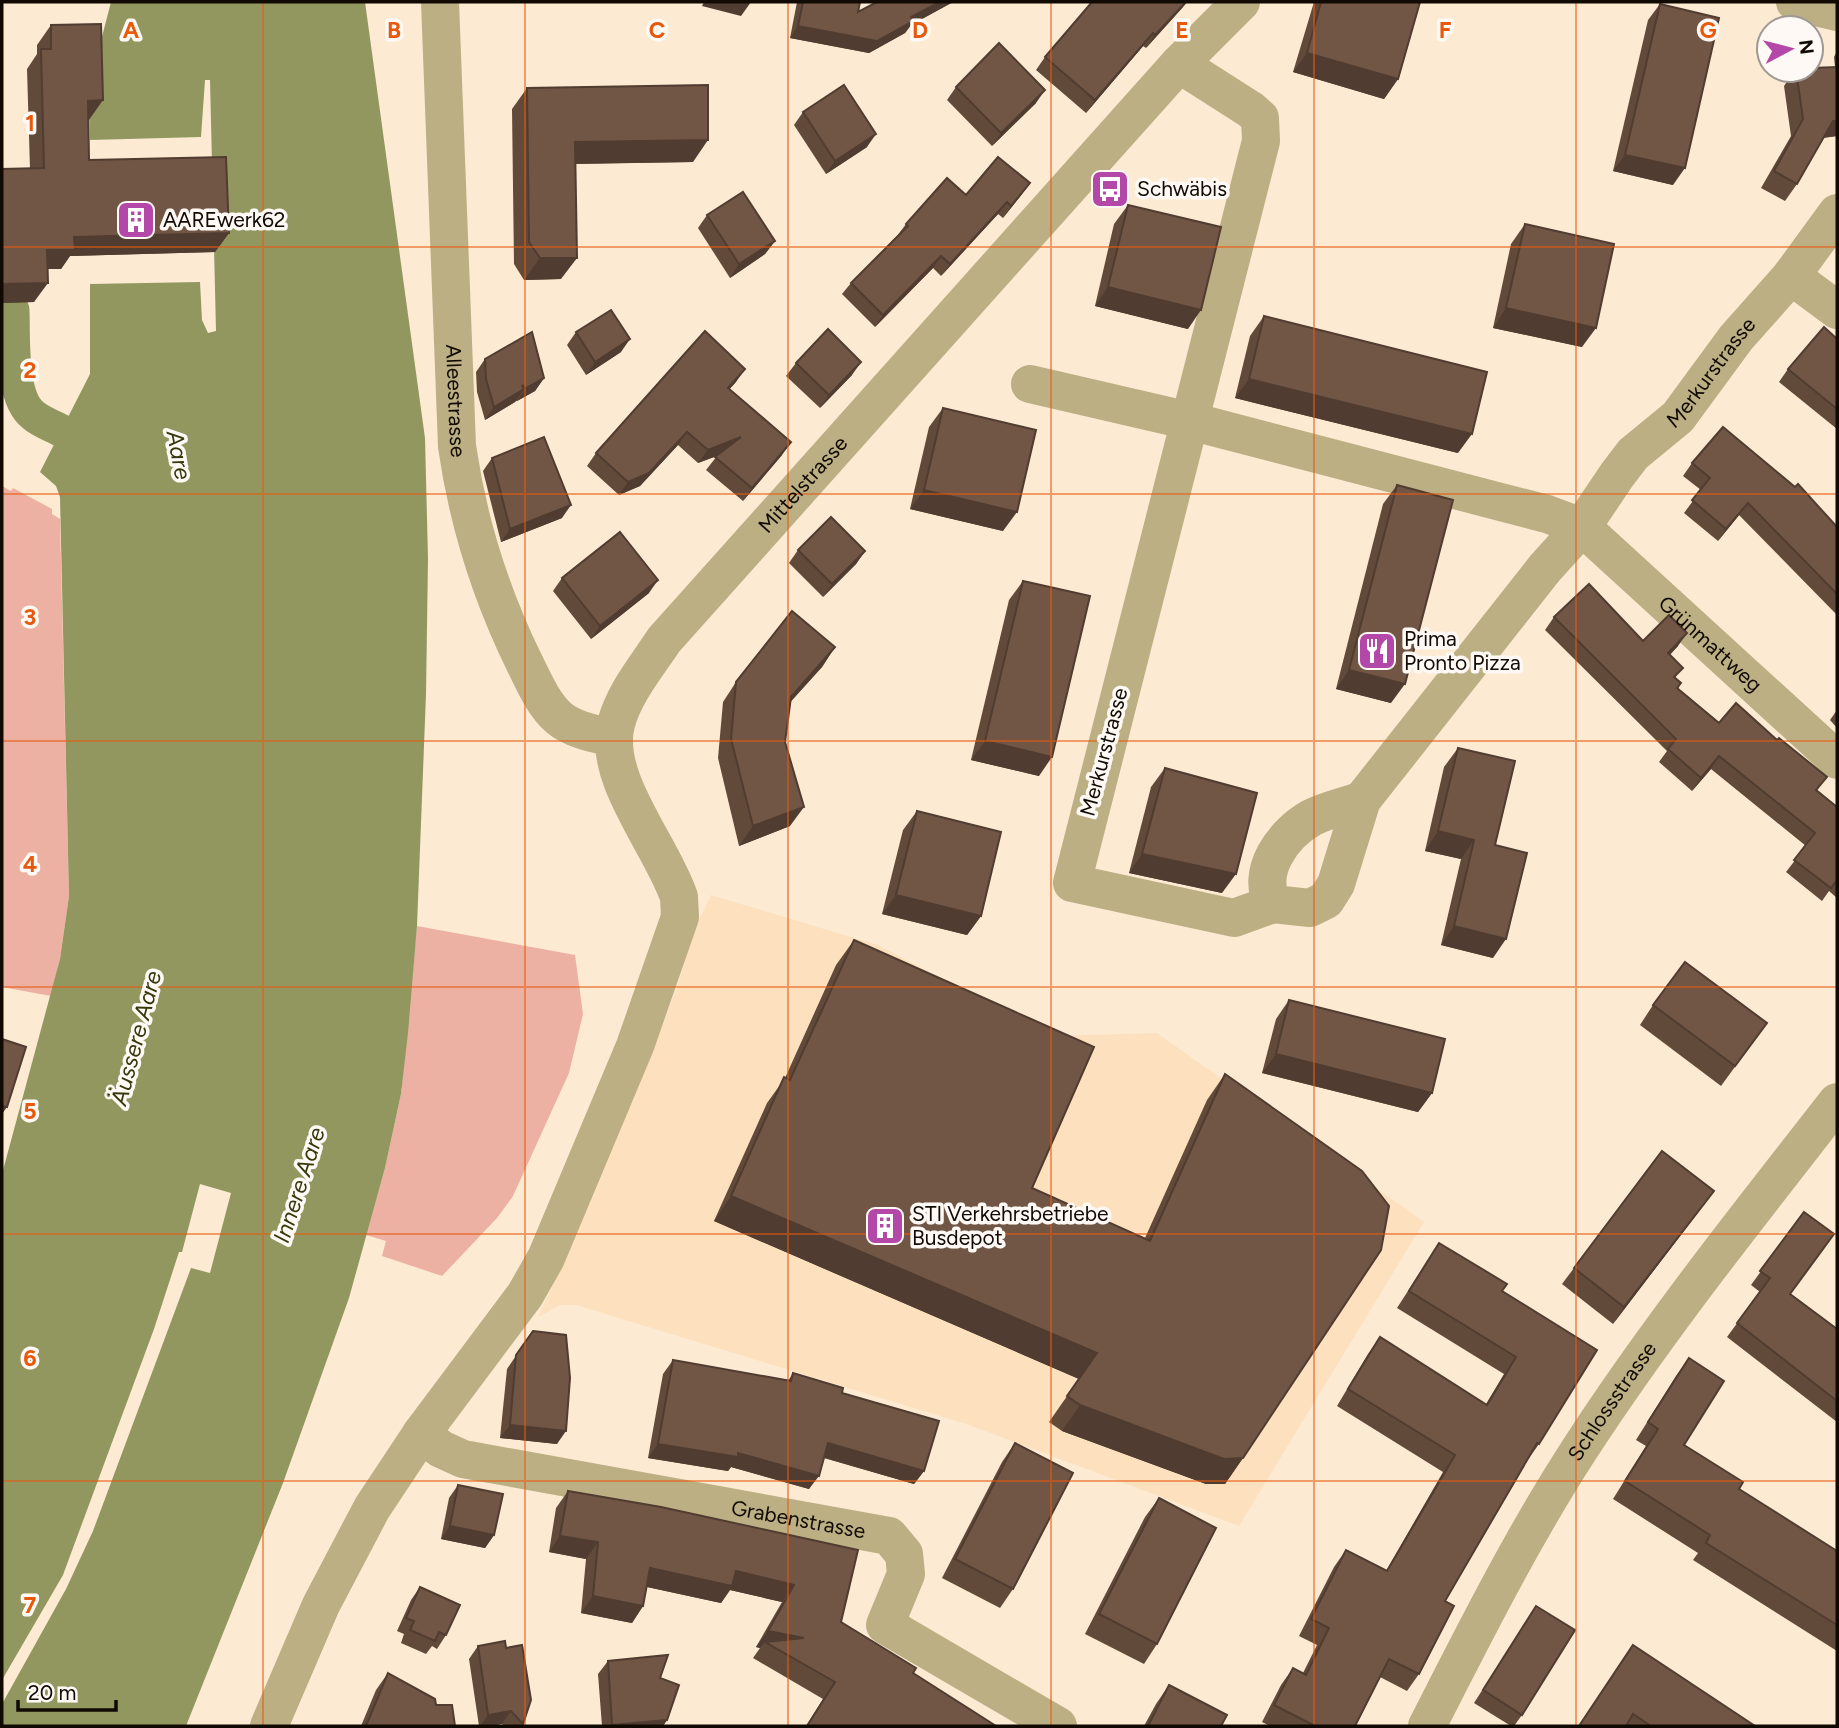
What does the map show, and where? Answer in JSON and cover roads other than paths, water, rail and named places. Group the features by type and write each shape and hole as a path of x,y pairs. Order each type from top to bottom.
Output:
{"street":[{"name":"Alleestrasse","path":"440,2 457,446 464,494 481,557 507,627 538,691 559,719 577,728 613,738"},
{"name":"Mittelstrasse","path":"421,1434 509,1318 546,1258 635,1046 680,917 679,897 616,764 613,738 626,698 664,640 1179,64 1241,2"},
{"path":"1795,2 1837,12"},
{"name":"Merkurstrasse","path":"1179,64 1251,110 1259,118 1261,130 1191,421 1072,883 1234,918 1273,904 1310,908 1325,900 1336,884 1362,800 1545,568 1582,527 1633,454 1678,417 1736,338 1791,276 1837,213"},
{"path":"1791,276 1837,310"},
{"path":"1031,384 1191,421 1547,514 1582,527"},
{"name":"Grünmattweg","path":"1582,527 1837,760"},
{"path":"1273,904 1268,895 1267,882 1269,865 1276,850 1310,818 1362,800"},
{"name":"Schlossstrasse","path":"1427,1726 1482,1620 1580,1450 1676,1310 1837,1102"},
{"path":"269,1726 321,1605 354,1540 421,1434"},
{"name":"Grabenstrasse","path":"421,1434 441,1449 463,1459 888,1536 904,1554 906,1574 885,1625 1058,1726"}],"water":[{"path":"111,2 365,2 425,438 428,559 426,694 417,926 401,1094 385,1168 349,1298 283,1483 186,1726 2,1726 2,1704 66,1589 93,1531 191,1268 210,1273 231,1193 200,1184 182,1252 179,1252 154,1329 63,1575 2,1680 2,1174 60,959 69,896 60,497 56,486 40,472 90,374 90,284 200,282 202,320 208,333 216,331 210,80 205,80 201,137 90,140 89,87"}],"waterway":[{"path":"13,310 15,366 20,395 33,415 62,431"}],"place":[{"name":"Schwäbis","path":"1110,189"},
{"name":"AAREwerk62","path":"136,220"},
{"name":"Prima Pronto Pizza","path":"1377,651"},
{"name":"STI Verkehrsbetriebe Busdepot","path":"885,1226"}],"water label":[{"name":"Aare","path":"179,455"},
{"name":"Äussere Aare","path":"136,1038"},
{"name":"Innere Aare","path":"299,1185"}]}
